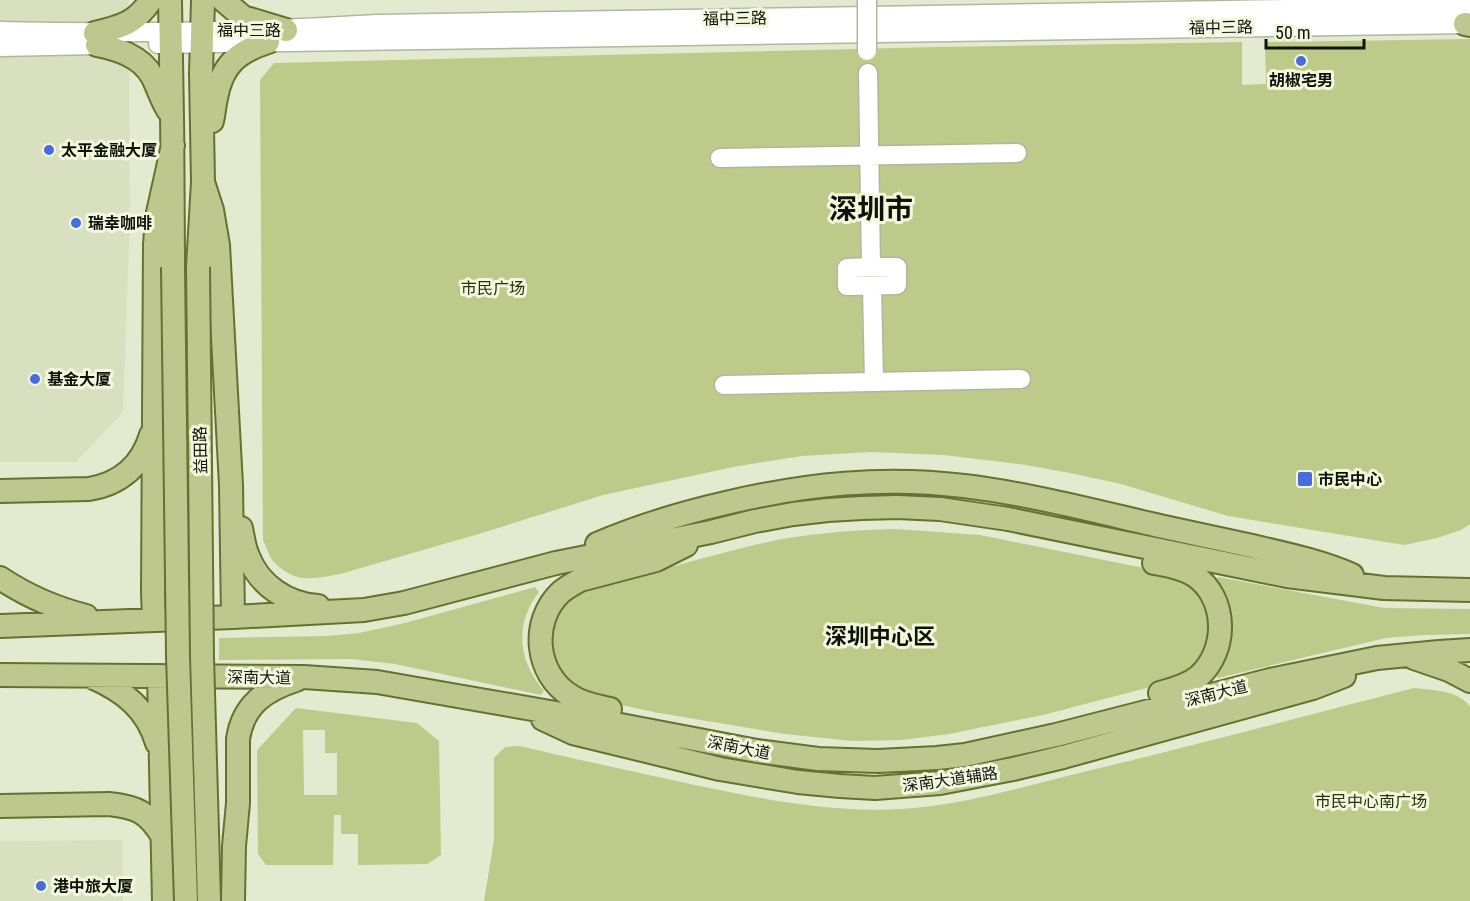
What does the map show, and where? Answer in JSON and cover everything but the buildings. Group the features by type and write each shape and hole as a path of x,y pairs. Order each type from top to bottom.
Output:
{"main road":[{"path":"96,39 131,22 146,9 151,0"},
{"name":"益田路","path":"170,0 178,656 186,901"},
{"name":"益田路","path":"203,0 203,182 198,267 202,657 209,901"},
{"path":"223,0 243,16 277,36"},
{"path":"202,151 212,120 221,76 228,65 250,48 277,36"},
{"path":"96,39 145,66 171,116"},
{"path":"154,620 153,422 156,217 173,145"},
{"path":"203,182 212,210 218,245 231,485 233,617"},
{"path":"0,491 89,489 110,484 137,464 149,441 153,422"},
{"path":"556,563 608,540 695,510 806,487 851,482 908,482 993,490 1199,534 1338,569 1384,588"},
{"path":"231,485 248,558 260,579 280,594 312,606 364,610"},
{"path":"0,626 364,610 404,603 556,563 755,521 828,510 897,507 940,509 1036,524 1287,576 1384,588 1470,590"},
{"path":"1036,524 1067,538 1104,550 1166,565 1194,575 1214,599 1220,616 1217,649 1210,663 1198,677 1174,689 1114,706 1085,718 1056,735"},
{"path":"684,736 651,719 583,702 563,691 551,678 544,665 540,651 542,626 549,608 568,586 580,580 656,560 711,532"},
{"path":"1412,589 1452,580 1470,572"},
{"path":"0,578 46,604 104,621"},
{"name":"深南大道","path":"0,675 304,677 377,682 788,756 878,761 965,755 1056,735 1270,680 1377,658 1470,650"},
{"path":"1404,655 1449,670 1470,681"},
{"name":"深南大道辅路","path":"517,706 573,733 720,769 798,782 840,786 875,788 913,786 1004,771 1074,754 1313,688 1352,673 1377,658"},
{"path":"88,676 110,685 141,711 153,730 160,752"},
{"path":"159,676 164,901"},
{"path":"233,901 239,731 246,714 259,699 278,687 304,677"},
{"path":"0,806 109,804 123,806 147,815 163,837"}],"street":[{"path":"867,0 867,51"},
{"name":"福中三路","path":"0,47 96,39 202,37 1469,20"},
{"name":"福中三路","path":"0,31 96,39"},
{"path":"868,73 871,267"},
{"path":"720,158 1017,153"},
{"path":"871,267 897,267 897,285 847,286 847,268 871,267"},
{"path":"872,286 873,381"},
{"path":"724,385 1021,379"}],"shaded area":[{"path":"0,0 129,0 130,216 123,412 76,462 0,462"},
{"path":"122,840 123,901 0,901 0,841"}],"green space":[{"name":"市民广场","path":"1470,39 1470,524 1461,530 1404,545 1228,516 1121,484 1026,465 944,455 871,452 802,456 738,466 603,495 482,533 340,574 321,577 296,577 281,568 273,561 263,540 260,80 274,63 1242,42 1242,85 1266,84 1265,42"},
{"path":"895,529 980,535 1149,569 1181,578 1206,597 1213,629 1199,665 1177,680 1043,715 949,734 902,740 852,741 785,734 653,712 586,697 572,690 549,652 553,616 567,601 586,591 758,544 826,533"},
{"path":"1218,577 1384,608 1470,609 1470,634 1386,638 1218,678 1216,676 1215,579"},
{"path":"535,587 539,592 526,617 522,642 529,667 544,691 541,695 395,664 351,659 219,660 219,638 327,636 359,633 405,623"},
{"name":"市民中心南广场","path":"1414,688 1452,694 1465,701 1470,707 1470,901 484,901 494,840 494,758 505,747 520,746 771,800 849,809 900,809 988,796"},
{"path":"296,708 417,723 439,741 441,855 427,864 358,865 358,834 341,834 341,815 334,815 333,865 266,865 258,854 257,750","holes":["303,730 325,730 325,753 337,753 337,795 304,795"]}],"place":[{"name":"胡椒宅男","path":"1301,61"},
{"name":"太平金融大厦","path":"49,150"},
{"name":"瑞幸咖啡","path":"76,223"},
{"name":"基金大厦","path":"35,379"},
{"name":"市民中心","path":"1305,479"},
{"name":"港中旅大厦","path":"41,886"}],"district":[{"name":"深圳市","path":"871,209"},
{"name":"深圳中心区","path":"880,636"}]}
